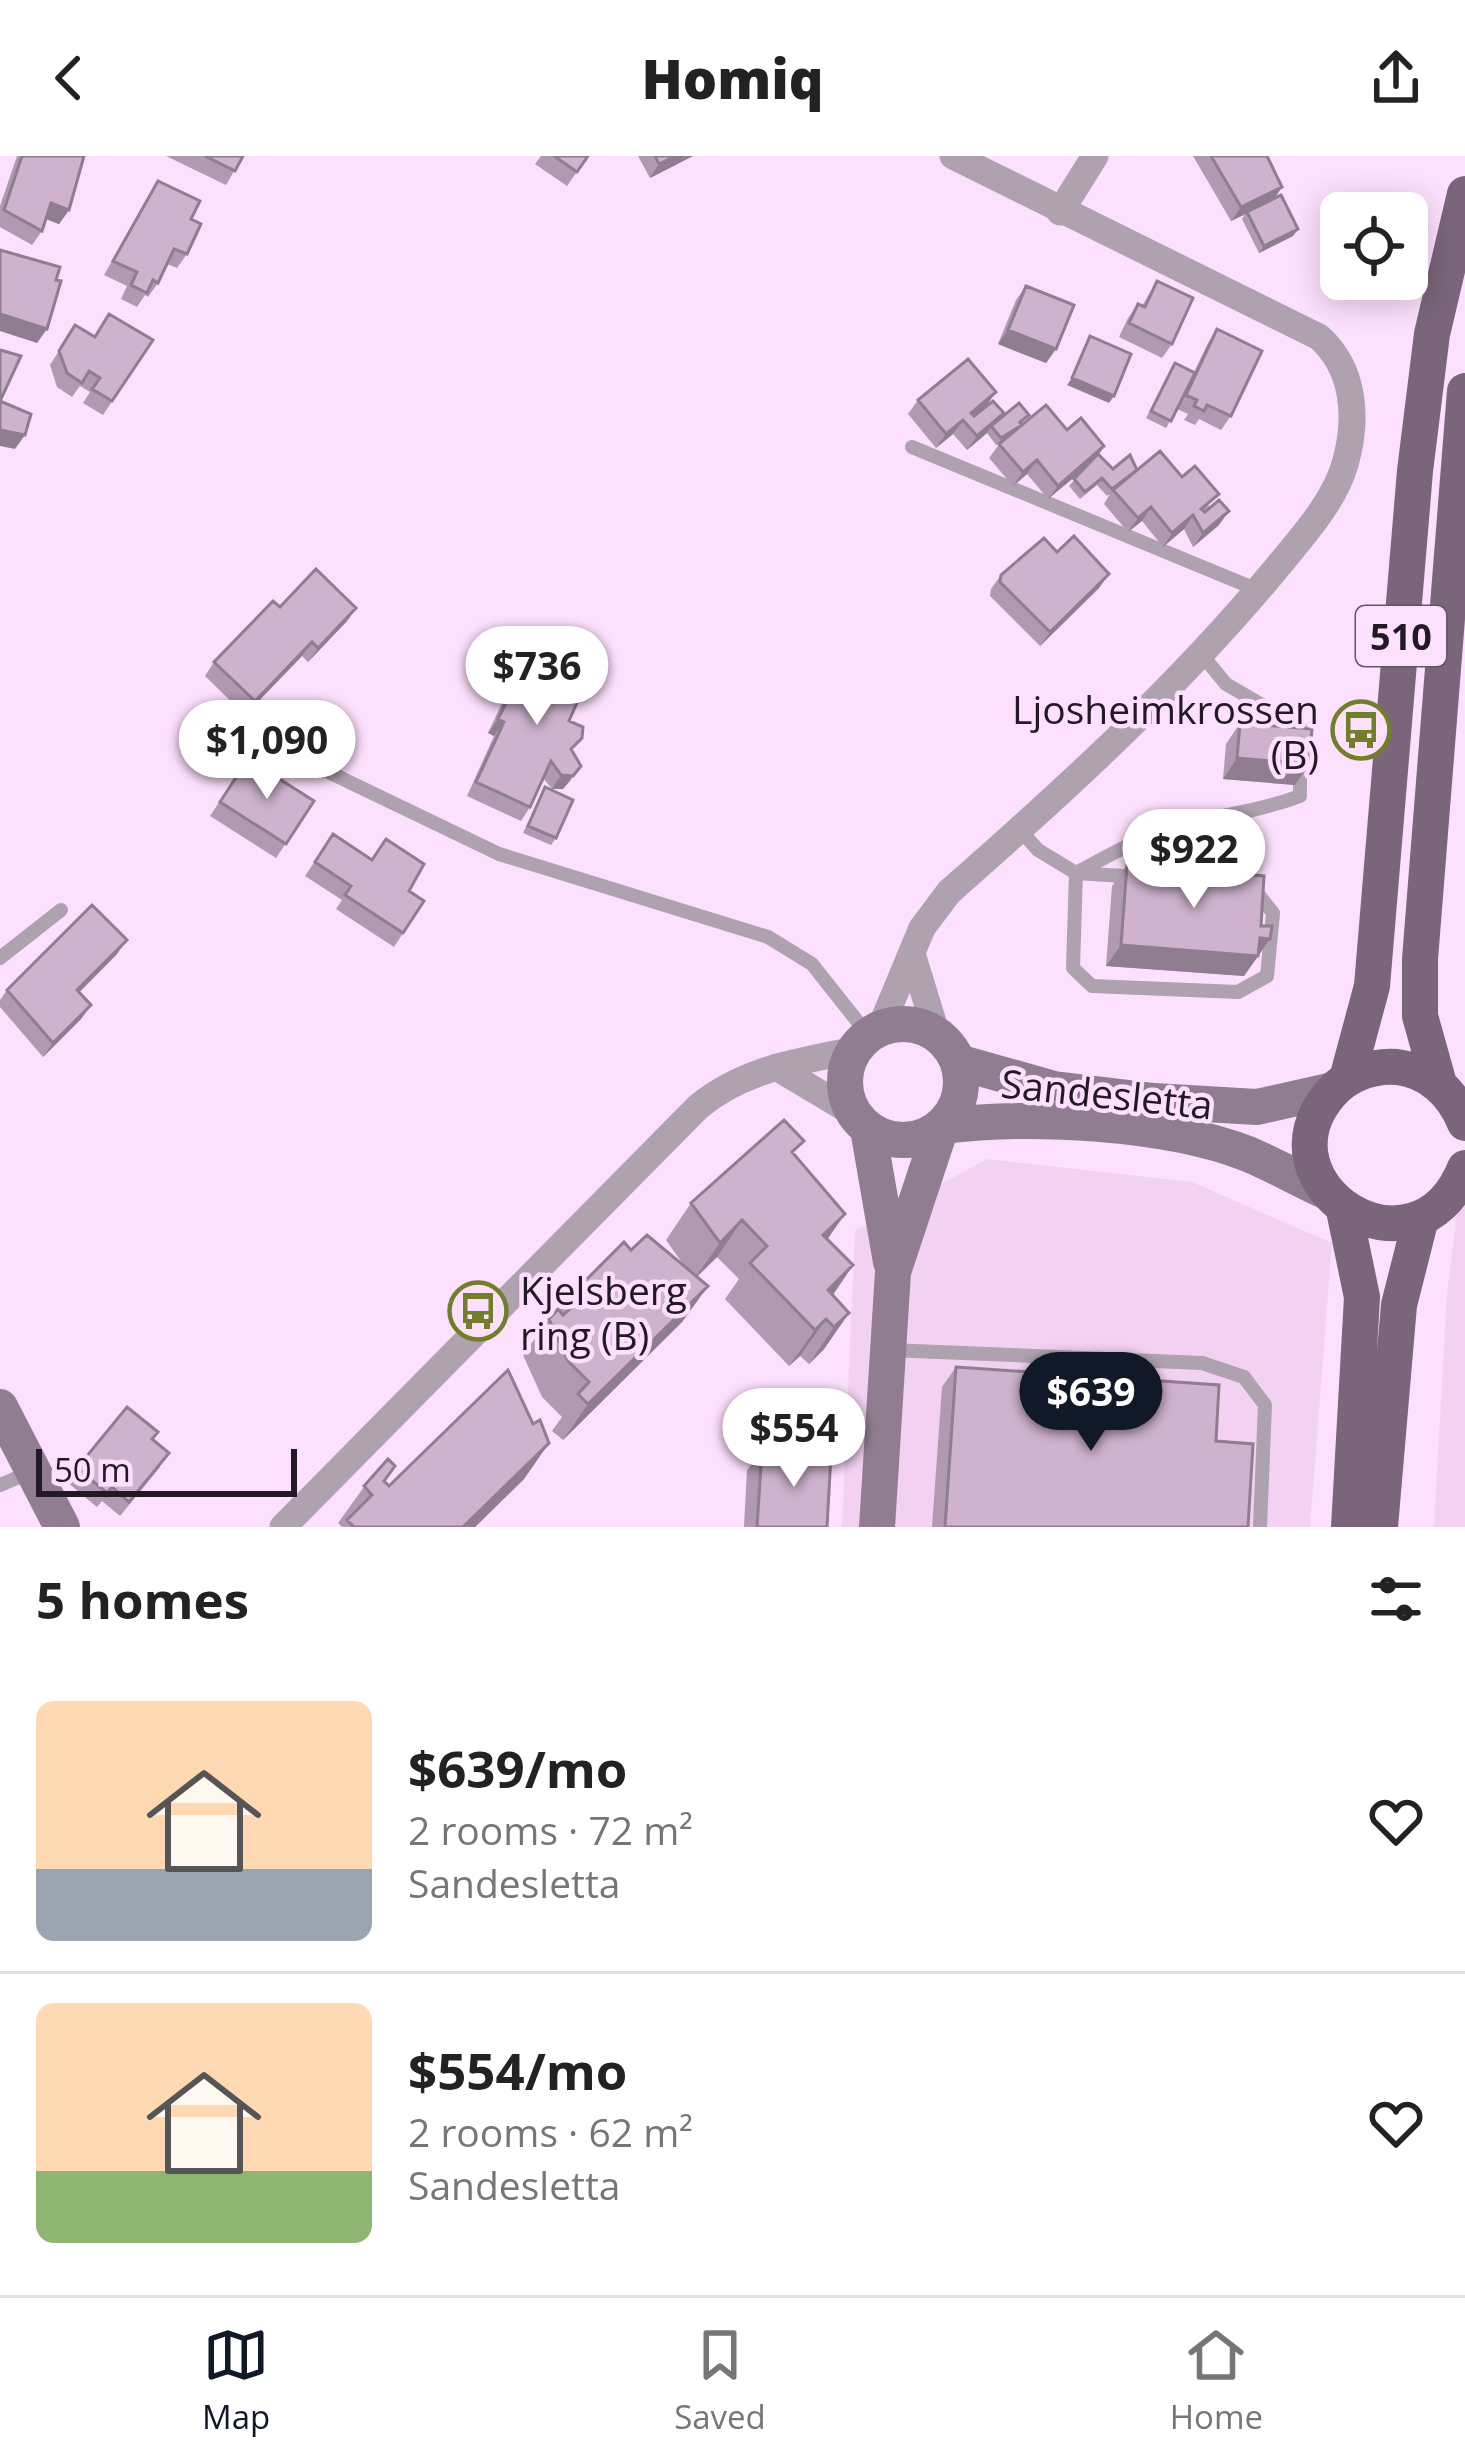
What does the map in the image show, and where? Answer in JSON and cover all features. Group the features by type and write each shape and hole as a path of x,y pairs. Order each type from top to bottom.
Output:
{"main road":[{"name":"510","path":"1349,1527 1362,1297 1335,1200 1315,1171 1313,1128 1340,1085 1372,986 1415,470 1432,334 1465,194"},
{"name":"510","path":"1457,1105 1420,1016 1420,959 1465,391"},
{"name":"510","path":"1340,1085 1394,1066 1457,1105"},
{"path":"1335,1200 1368,1222 1395,1224 1421,1218 1461,1183"},
{"path":"1381,1527 1399,1305 1421,1218"}],"street":[{"path":"283,1527 698,1107 724,1086 868,1038 913,957 922,928 950,892 1202,655 1303,536 1345,465 1351,409 1345,370 1318,337 953,156"},
{"path":"1060,212 1094,156"},
{"path":"913,957 948,1049"},
{"name":"Sandesletta","path":"877,1527 892,1272 860,1121 844,1082 868,1038 900,1024 948,1049 1054,1089 1154,1101 1257,1107 1340,1085"},
{"name":"Sandesletta","path":"892,1272 942,1126 957,1107 962,1085 948,1049"},
{"path":"776,1067 860,1121"},
{"name":"Sandesletta","path":"860,1121 892,1140 918,1140 942,1126 1013,1117 1174,1136 1245,1153 1335,1200"},
{"path":"0,1407 16,1478 62,1527"}],"lane":[{"path":"912,447 1258,590"},
{"path":"1076,873 1130,844 1188,823 1253,813 1300,796 1300,728 1226,684 1202,655"},
{"path":"259,746 318,767 499,854 768,937 812,964 868,1038"},
{"path":"1019,830 1038,850 1076,873 1250,884 1273,913 1267,976 1238,992 1092,986 1073,968 1076,873"},
{"path":"0,958 61,910"},
{"path":"890,1350 1202,1364 1244,1377 1265,1405 1260,1527"}],"shaded area":[{"path":"1465,1148 1465,1527 1434,1527 1447,1294"},
{"path":"987,1159 1192,1182 1332,1243 1310,1527 842,1527 855,1231"}],"building":[{"path":"22,156 84,156 69,210 51,203 42,231 4,210"},
{"path":"205,156 243,156 235,171"},
{"path":"554,156 588,156 577,172"},
{"path":"1211,156 1267,156 1282,187 1241,207"},
{"path":"158,181 200,201 191,219 201,224 187,254 174,249 158,283 153,280 147,293 131,285 137,272 113,261"},
{"path":"1281,195 1298,229 1264,246 1247,212"},
{"path":"0,250 60,267 56,280 61,281 47,329 0,314"},
{"path":"1157,281 1193,298 1172,344 1129,323 1138,304 1145,307"},
{"path":"1026,286 1074,305 1056,349 1008,330"},
{"path":"109,314 153,340 112,401 92,389 100,378 89,371 82,383 67,373 59,351 75,325 95,337"},
{"path":"1217,329 1262,351 1231,416 1207,405 1204,411 1186,395"},
{"path":"1090,336 1131,354 1114,396 1072,378"},
{"path":"0,350 21,356 0,401"},
{"path":"968,359 996,392 971,413 974,416 993,401 1004,413 977,436 963,420 946,434 918,400"},
{"path":"1175,363 1195,373 1171,421 1151,411"},
{"path":"0,401 31,414 25,435 0,430"},
{"path":"1019,403 1029,415 1001,438 991,426"},
{"path":"1046,405 1067,430 1081,418 1104,446 1058,486 1037,460 1023,472 999,444"},
{"path":"1160,451 1182,477 1195,466 1219,494 1201,509 1205,512 1219,500 1229,511 1203,533 1193,515 1172,533 1151,507 1138,518 1113,490"},
{"path":"1098,454 1113,469 1130,455 1137,470 1112,489 1102,478 1085,492 1074,479"},
{"path":"1074,536 1109,574 1050,632 1000,582 1001,575 1044,538 1057,552"},
{"path":"316,569 356,608 318,648 312,642 255,701 214,662 273,601 280,607"},
{"path":"538,644 592,668 569,721 583,727 582,738 571,749 581,766 573,776 561,775 551,761 530,807 476,782 504,722 498,719"},
{"path":"1240,723 1312,729 1309,764 1237,758"},
{"path":"248,759 314,801 286,844 220,802"},
{"path":"545,787 573,800 556,838 528,826"},
{"path":"333,834 372,860 386,839 424,864 409,891 424,901 403,933 345,895 351,886 315,862"},
{"path":"1127,865 1264,876 1261,926 1272,926 1270,939 1260,938 1258,956 1121,945"},
{"path":"92,905 127,940 77,990 91,1005 53,1043 7,990"},
{"path":"784,1120 804,1141 792,1152 845,1214 823,1235 853,1265 828,1290 849,1313 834,1327 826,1319 815,1330 750,1263 767,1246 742,1220 720,1243 691,1203"},
{"path":"647,1235 708,1286 588,1404 578,1394 589,1382 568,1361 549,1319 558,1309 563,1315 575,1304 569,1297 624,1242 631,1250"},
{"path":"956,1367 1219,1385 1216,1441 1253,1444 1248,1527 945,1527"},
{"path":"508,1370 533,1424 540,1420 549,1443 463,1527 354,1527 347,1520 372,1495 364,1486 388,1459 395,1466 384,1481 389,1486"},
{"path":"127,1407 158,1432 152,1439 169,1453 129,1502 112,1487 107,1493 77,1468"},
{"path":"762,1450 831,1455 827,1527 757,1527"}],"place":[{"name":"Ljosheimkrossen (B)","path":"1361,730"},
{"name":"Kjelsberg ring (B)","path":"478,1311"}]}
